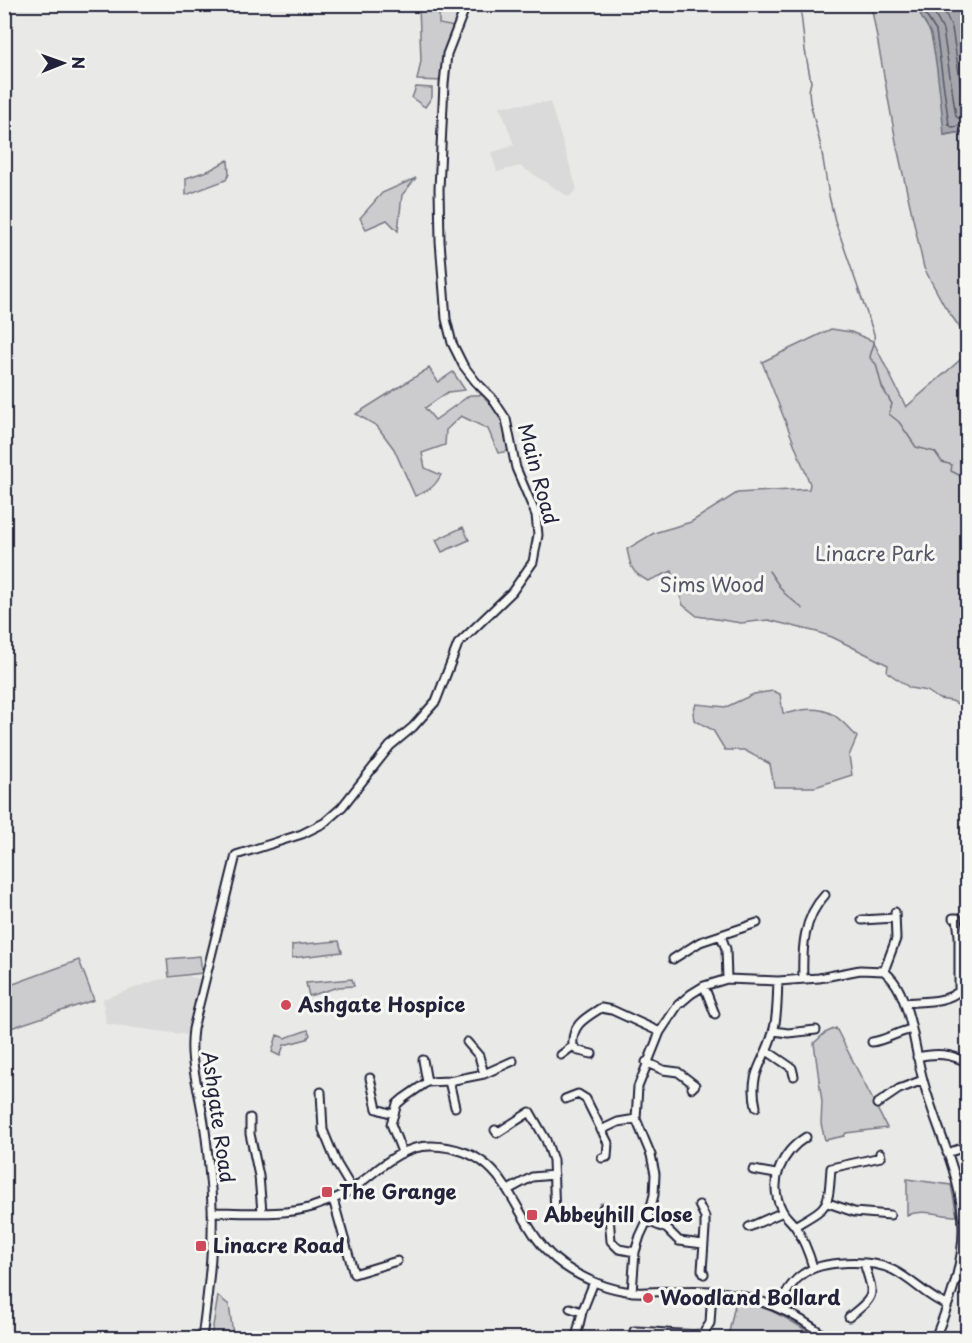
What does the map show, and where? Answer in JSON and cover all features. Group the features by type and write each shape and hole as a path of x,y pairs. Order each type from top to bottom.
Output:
{"street":[{"name":"Main Road","path":"257,848 302,834 324,823 342,807 390,746 426,715 436,701 458,644 512,592 533,562 538,536 536,515 517,469 506,419 492,398 463,365 452,343 447,319 440,241 439,189 444,84 447,54 463,13 464,4"},
{"name":"Ashgate Road","path":"202,1338 213,1212 202,1106 192,1066 191,1040 236,855 257,848"},
{"path":"803,979 803,940 812,912 825,895"},
{"path":"862,920 895,915 896,939 884,971"},
{"path":"905,1003 943,999 952,997 959,991 959,936 957,918 954,918"},
{"path":"673,959 700,942 757,923"},
{"path":"721,936 726,949 727,979"},
{"path":"632,1292 635,1252 654,1196 655,1174 651,1155 636,1119 638,1087 646,1062 660,1032 678,1005 704,986 727,979 778,981 860,969 884,971 893,980 910,1016 923,1080 960,1195 965,1230 957,1278 935,1338"},
{"path":"756,1107 753,1081 774,1030 778,981"},
{"path":"704,986 715,1014"},
{"path":"592,1054 579,1051 573,1046 572,1036 575,1027 602,1008 612,1010 660,1032"},
{"path":"774,1030 788,1033 816,1029"},
{"path":"872,1042 912,1029"},
{"path":"467,1042 479,1056 484,1074"},
{"path":"561,1054 573,1046"},
{"path":"767,1051 792,1068 794,1076"},
{"path":"917,1057 936,1053 957,1057 968,1063"},
{"path":"423,1060 427,1082"},
{"path":"402,1152 391,1124 397,1104 427,1082 449,1081 484,1074 513,1060"},
{"path":"646,1062 663,1070 678,1071 695,1085 692,1088"},
{"path":"370,1078 377,1109 393,1114"},
{"path":"877,1104 899,1089 923,1080"},
{"path":"449,1081 455,1107"},
{"path":"321,1092 323,1130 337,1164 352,1189"},
{"path":"565,1099 578,1094 586,1099 608,1143 607,1157 602,1158"},
{"path":"495,1130 497,1133 530,1112 546,1140 553,1160 555,1216 559,1216"},
{"path":"250,1118 250,1134 259,1176 262,1212"},
{"path":"602,1130 618,1122 636,1119"},
{"path":"806,1137 795,1144 776,1174 775,1186 783,1212 795,1226 806,1246 813,1267"},
{"path":"213,1212 262,1212 310,1208 352,1189 402,1152 428,1146 450,1147 475,1156 495,1172 541,1244 560,1263 581,1277 632,1292 712,1291 730,1293 778,1307 827,1338"},
{"path":"947,1153 968,1146"},
{"path":"795,1226 828,1203 831,1168 882,1157 880,1153"},
{"path":"753,1170 776,1174"},
{"path":"508,1190 532,1177 554,1174"},
{"path":"333,1199 354,1274 397,1262"},
{"path":"828,1203 854,1212 890,1215"},
{"path":"699,1205 705,1217 702,1270 704,1274"},
{"path":"603,1208 609,1216 611,1241 619,1250 635,1252"},
{"path":"749,1227 783,1212"},
{"path":"647,1221 667,1229 679,1241 704,1244"},
{"path":"778,1307 788,1289 800,1275 813,1267 837,1263 864,1263 890,1268 908,1278 929,1297 947,1305"},
{"path":"849,1317 868,1302 871,1296 871,1287 864,1263"},
{"path":"957,1278 968,1279"},
{"path":"576,1338 582,1312 594,1282"},
{"path":"634,1331 704,1336 710,1323 712,1291"},
{"path":"570,1308 582,1312"}],"shaded area":[{"path":"439,5 459,5 455,27 439,24"},
{"path":"550,102 577,189 569,197 520,166 497,172 491,153 514,145 500,106"},
{"path":"188,976 203,980 188,1035 106,1024 103,999 157,980"}],"green space":[{"path":"419,5 439,5 439,24 455,27 443,81 417,80 421,61"},
{"path":"871,5 967,5 967,338 944,305 924,268 897,147"},
{"path":"416,87 432,88 432,97 425,107 412,98"},
{"path":"228,160 229,174 226,180 186,195 186,178 210,170"},
{"path":"416,178 402,195 398,231 387,220 366,229 360,218 382,193"},
{"name":"Linacre Park","path":"831,329 851,332 873,341 906,407 967,354 967,709 952,701 939,699 927,691 910,688 887,672 888,665 832,637 768,620 741,623 697,616 683,605 672,571 648,581 638,575 631,565 627,549 654,533 691,522 737,493 809,489 810,484 762,362"},
{"path":"429,368 438,382 453,372 465,390 448,392 425,408 435,420 470,395 484,395 505,424 510,451 498,453 488,429 461,416 446,430 445,445 422,453 425,468 441,475 430,488 415,496 394,449 377,426 356,414"},
{"path":"463,527 469,540 442,552 436,540"},
{"path":"773,691 780,694 783,713 820,710 834,715 851,730 857,737 849,756 852,775 815,787 774,787 770,764 744,750 725,750 713,730 694,720 693,713 696,704 726,707 754,694"},
{"path":"339,941 342,952 292,958 292,945"},
{"path":"200,956 202,973 169,977 167,959"},
{"path":"79,960 94,1000 5,1030 5,987"},
{"path":"352,979 354,986 338,987 309,996 306,983"},
{"path":"836,1028 887,1128 846,1133 844,1136 825,1140 821,1124 822,1102 814,1043 825,1033"},
{"path":"308,1030 310,1035 307,1039 284,1045 280,1056 272,1052 277,1035 285,1038"},
{"path":"907,1179 951,1185 957,1216 926,1212 907,1215"},
{"path":"218,1296 229,1305 233,1334 294,1332 296,1338 211,1338"},
{"path":"736,1300 778,1314 816,1338 731,1338 729,1332"}],"water":[{"path":"919,5 967,5 967,131 944,135 931,35 920,14"}],"waterway":[{"path":"800,4 811,82 810,102 821,147 829,196 835,221 874,334 870,358 876,364 882,387 892,404 889,414 899,422 916,447 935,452 942,462 952,465 951,471 963,477 968,485"},
{"path":"944,135 968,131"},
{"path":"769,571 784,593 803,609"}],"place":[{"name":"Ashgate Hospice","path":"286,1005"},
{"name":"The Grange","path":"327,1192"},
{"name":"Abbeyhill Close","path":"532,1215"},
{"name":"Linacre Road","path":"201,1246"},
{"name":"Woodland Bollard","path":"648,1298"}],"park label":[{"name":"Sims Wood","path":"712,585"}]}
